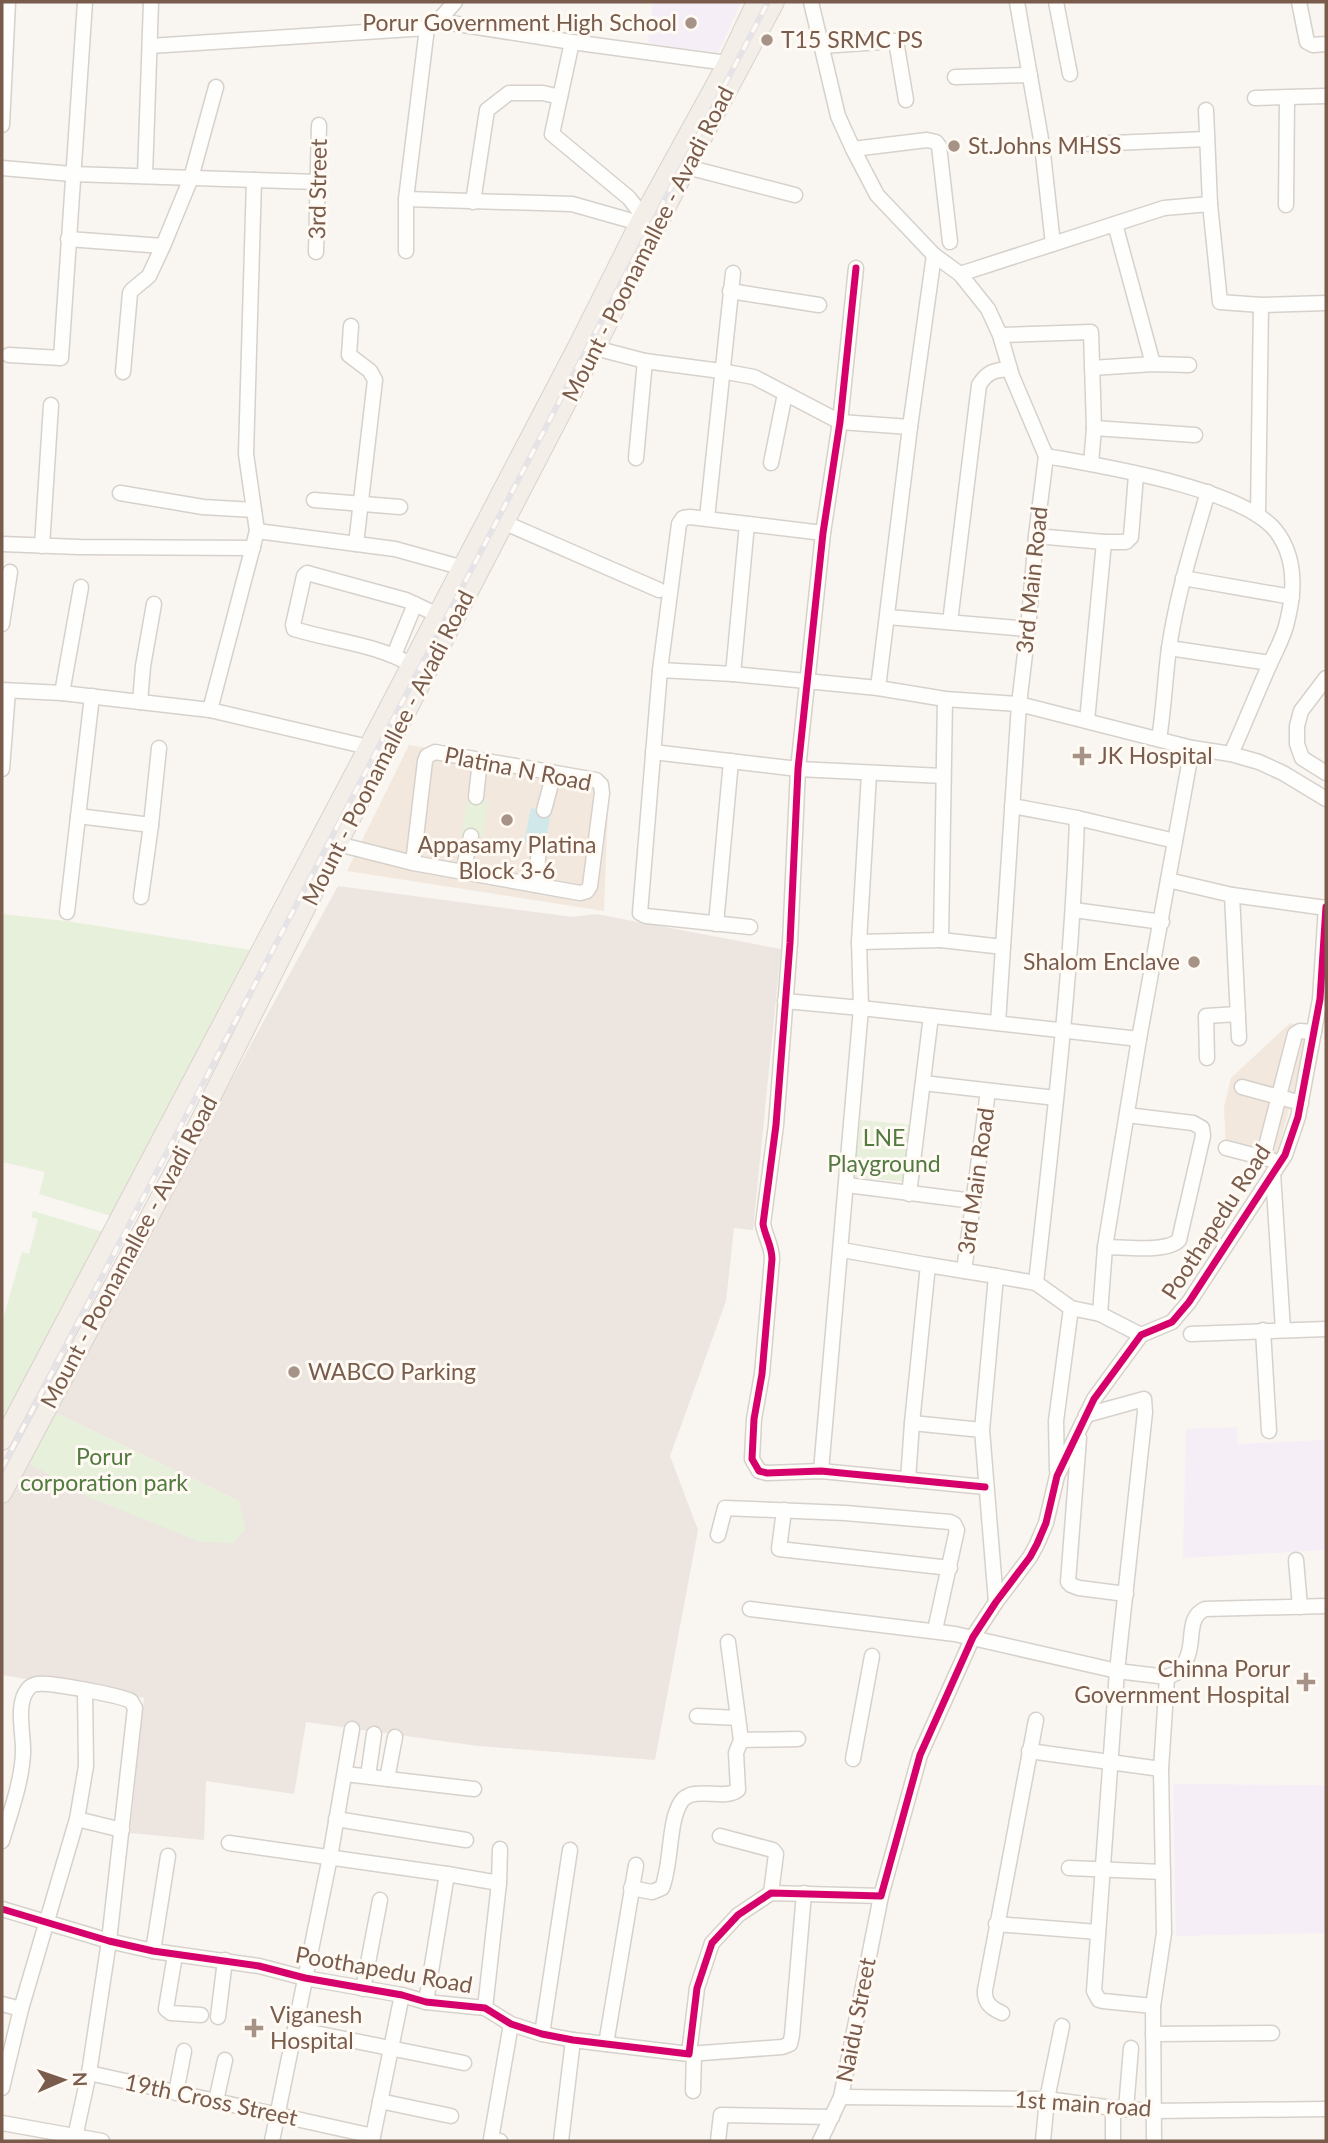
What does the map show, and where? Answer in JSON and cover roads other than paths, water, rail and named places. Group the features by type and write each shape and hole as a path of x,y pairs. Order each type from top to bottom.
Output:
{"main road":[{"name":"Mount - Poonamallee - Avadi Road","path":"2,1441 368,747 402,660 436,614 460,567 594,338 687,167 727,63 756,2"},
{"name":"Mount - Poonamallee - Avadi Road","path":"594,338 641,220 775,2"},
{"name":"Mount - Poonamallee - Avadi Road","path":"2,1494 185,1150 503,523 547,421"},
{"path":"105,1245 128,1257"}],"street":[{"path":"2,125 8,2"},
{"path":"9,355 61,358 85,2"},
{"path":"145,176 151,2"},
{"path":"406,251 406,199 432,24 455,2"},
{"path":"811,2 838,116 853,149 877,195 934,254 960,274 988,309 1046,456 1208,492 1258,515 1275,530 1287,548 1292,571 1292,597 1287,625 1231,754"},
{"path":"1017,2 1042,145 1053,244"},
{"path":"1056,2 1070,74"},
{"path":"1299,2 1307,43 1326,44"},
{"path":"150,46 432,24 727,63"},
{"path":"821,46 896,41 906,100"},
{"path":"572,42 552,134 629,198 641,220"},
{"path":"955,77 1030,75"},
{"path":"123,372 130,293 149,276 163,246 191,178 216,87"},
{"path":"473,202 487,110 509,93 543,93 560,97"},
{"path":"1255,98 1326,96"},
{"path":"1286,205 1287,98"},
{"path":"1206,110 1210,204 1220,303 1326,303"},
{"name":"3rd Street","path":"316,252 319,125"},
{"path":"1089,144 1207,139"},
{"path":"853,149 927,140 936,142 939,146 950,242"},
{"path":"687,167 795,195"},
{"path":"2,168 72,174 318,183"},
{"path":"211,710 257,531 246,454 254,180"},
{"path":"406,199 572,204 641,220"},
{"path":"960,274 1164,208 1210,204"},
{"path":"1115,223 1153,364"},
{"path":"68,239 163,246"},
{"path":"878,688 934,254"},
{"path":"856,268 840,422 823,533 798,769 776,1125 763,1224 772,1250 772,1259 752,1459 759,1471 767,1473 821,1471 985,1487"},
{"path":"707,519 733,272"},
{"path":"730,291 819,305"},
{"path":"1258,515 1261,305"},
{"path":"351,326 349,355 370,371 375,380 356,544"},
{"path":"1000,335 1091,331 1094,428 1091,464"},
{"path":"594,338 645,361 754,377 840,422 910,427"},
{"path":"636,458 645,361"},
{"path":"1092,368 1153,364 1189,365"},
{"path":"950,622 979,385 985,374 1010,369"},
{"path":"771,463 785,394"},
{"path":"42,546 51,405"},
{"path":"1094,428 1195,435"},
{"name":"3rd Main Road","path":"998,1024 1019,704 1035,536 1046,456"},
{"path":"1035,536 1123,543 1129,540 1136,475"},
{"path":"1158,739 1165,701 1169,648 1182,579 1208,492"},
{"path":"120,493 203,507 254,510"},
{"path":"314,500 400,506"},
{"path":"750,926 646,916 640,913 660,670 679,524 683,518 707,519 823,533"},
{"path":"503,523 659,590"},
{"path":"733,674 747,524"},
{"path":"257,531 395,549 460,567"},
{"path":"1087,721 1104,542"},
{"path":"2,544 253,548"},
{"path":"2,624 10,572"},
{"path":"415,604 402,660 294,629 293,625 304,576 307,573 415,604 436,614"},
{"path":"1182,579 1292,597"},
{"path":"62,693 81,587"},
{"path":"139,702 154,604"},
{"path":"888,617 1028,629"},
{"path":"1169,648 1270,663"},
{"path":"660,670 733,674 878,688 944,699 1019,704 1192,748 1231,754 1259,762 1326,799"},
{"path":"1326,678 1301,712 1297,726 1297,744 1302,758 1326,773"},
{"path":"2,769 5,691 62,693 211,710 368,747"},
{"path":"67,912 92,696"},
{"path":"941,940 944,699"},
{"path":"141,897 159,748"},
{"path":"1100,1314 1105,1247 1139,1039 1192,748"},
{"name":"Platina N Road","path":"435,752 480,760 596,780 601,785 603,793 590,886 587,891 580,893 413,863 427,755 435,752"},
{"path":"653,752 798,769 943,776"},
{"path":"476,797 480,760"},
{"path":"716,924 731,761"},
{"path":"544,810 554,773"},
{"path":"821,1471 861,1007 859,942 869,774"},
{"path":"1012,806 1175,841"},
{"path":"78,816 151,825"},
{"path":"1036,1283 1064,1031 1074,910 1077,818"},
{"path":"463,872 471,836"},
{"path":"338,844 413,863"},
{"path":"536,885 539,846"},
{"path":"1168,880 1232,895 1326,908"},
{"path":"1232,895 1240,1038"},
{"name":"Poothapedu Road","path":"1140,1335 1172,1322 1189,1302 1285,1155 1300,1103 1320,999 1326,908"},
{"path":"1074,910 1162,922"},
{"path":"859,942 941,940 1003,947"},
{"path":"785,1001 861,1007 1139,1039"},
{"path":"1208,1058 1206,1016 1238,1014"},
{"path":"909,1194 932,1016"},
{"path":"1263,1158 1296,1032 1314,1032"},
{"path":"923,1083 1056,1098"},
{"path":"1241,1087 1300,1103"},
{"name":"3rd Main Road","path":"964,1271 988,1091"},
{"path":"1105,1247 1160,1248 1176,1244 1203,1136 1202,1128 1193,1123 1127,1115"},
{"path":"1226,1147 1263,1158 1276,1168 1283,1329"},
{"path":"847,1185 973,1201"},
{"path":"693,2091 692,2054 697,1989 712,1943 738,1915 771,1893 881,1896 920,1755 972,1637 1030,1557 1046,1523 1057,1476 1083,1421 1094,1399 1140,1335 1100,1314 1071,1308 1036,1283 842,1250"},
{"path":"908,1480 928,1265"},
{"path":"996,1276 982,1430 996,1602"},
{"path":"1057,1476 1056,1421 1071,1308"},
{"path":"1191,1334 1326,1329"},
{"path":"1263,1330 1269,1431"},
{"path":"1083,1421 1144,1399 1145,1412 1117,1671 1094,1991 1098,2000 1153,2006"},
{"path":"1083,1421 1068,1581 1079,1588 1126,1594"},
{"path":"912,1423 982,1430"},
{"path":"718,1535 725,1508 845,1513 950,1522 957,1530 935,1630"},
{"path":"784,1510 779,1549 950,1568"},
{"path":"1296,1560 1300,1606"},
{"path":"750,1609 935,1630 1117,1671 1167,1677 1181,1671 1189,1655 1194,1619 1205,1609 1326,1606"},
{"path":"631,1888 652,1892 662,1888 670,1860 675,1822 685,1797 705,1793 730,1794 738,1790 736,1753 741,1740 728,1642"},
{"path":"853,1759 872,1656"},
{"path":"1154,2141 1153,2006 1164,1933 1161,1769 1167,1677"},
{"path":"2,1841 23,1755 22,1708 25,1693 30,1686 38,1684 85,1690 128,1699 135,1707 109,1941 89,2073 75,2137"},
{"path":"2,2088 21,2009 77,1819 86,1766 85,1690"},
{"path":"697,1716 738,1718"},
{"path":"1002,2013 993,2009 984,1998 1036,1720"},
{"path":"272,2141 330,1857 352,1729"},
{"path":"368,1776 374,1734"},
{"path":"387,1779 395,1737"},
{"path":"741,1740 798,1739"},
{"path":"1029,1751 1161,1769"},
{"path":"345,1774 474,1789"},
{"path":"77,1819 122,1830"},
{"path":"336,1819 466,1840"},
{"path":"720,1836 773,1850 776,1854 771,1893"},
{"path":"229,1843 499,1884"},
{"path":"485,2008 499,1884 500,1849"},
{"path":"542,2034 570,1850"},
{"path":"153,1951 169,1856"},
{"path":"606,2045 636,1865"},
{"path":"1069,1868 1163,1872"},
{"path":"426,2002 447,1874"},
{"name":"Poothapedu Road","path":"2,1909 109,1941 153,1951 225,1960 426,2002 485,2008 511,2024 542,2034 606,2045 692,2054 782,2047 790,2043 803,1893"},
{"name":"Naidu Street","path":"820,2141 841,2098 881,1896"},
{"path":"363,1989 380,1900"},
{"path":"996,1924 1098,1932"},
{"path":"175,1955 166,2009 171,2013 201,2015"},
{"path":"218,2017 225,1960"},
{"path":"373,2139 402,1995"},
{"path":"2,2004 21,2009"},
{"path":"500,2141 491,2139 511,2024"},
{"path":"1043,2141 1047,2099 1062,2026"},
{"path":"295,2029 464,2063"},
{"path":"1153,2034 1272,2032"},
{"path":"561,2141 573,2040"},
{"path":"1113,2141 1131,2048"},
{"path":"176,2092 184,2051"},
{"path":"216,2101 225,2060"},
{"name":"19th Cross Street","path":"89,2073 373,2139"},
{"name":"1st main road","path":"841,2098 1047,2099 1152,2111 1326,2109"},
{"path":"380,2101 450,2116"},
{"path":"718,2141 720,2115 832,2117"},
{"path":"2,2123 102,2141"}],"water":[{"path":"531,808 551,811 545,847 524,842"}],"railway":[{"path":"2,1468 768,2"}],"place":[{"name":"Porur Government High School","path":"691,23"},
{"name":"T15 SRMC PS","path":"767,40"},
{"name":"St.Johns MHSS","path":"954,146"},
{"name":"JK Hospital","path":"1082,756"},
{"name":"Appasamy Platina Block 3-6","path":"507,820"},
{"name":"Shalom Enclave","path":"1194,962"},
{"name":"WABCO Parking","path":"294,1372"},
{"name":"Chinna Porur Government Hospital","path":"1306,1682"},
{"name":"Viganesh Hospital","path":"254,2028"}],"park label":[{"name":"LNE Playground","path":"884,1151"},
{"name":"Porur corporation park","path":"104,1470"}]}
